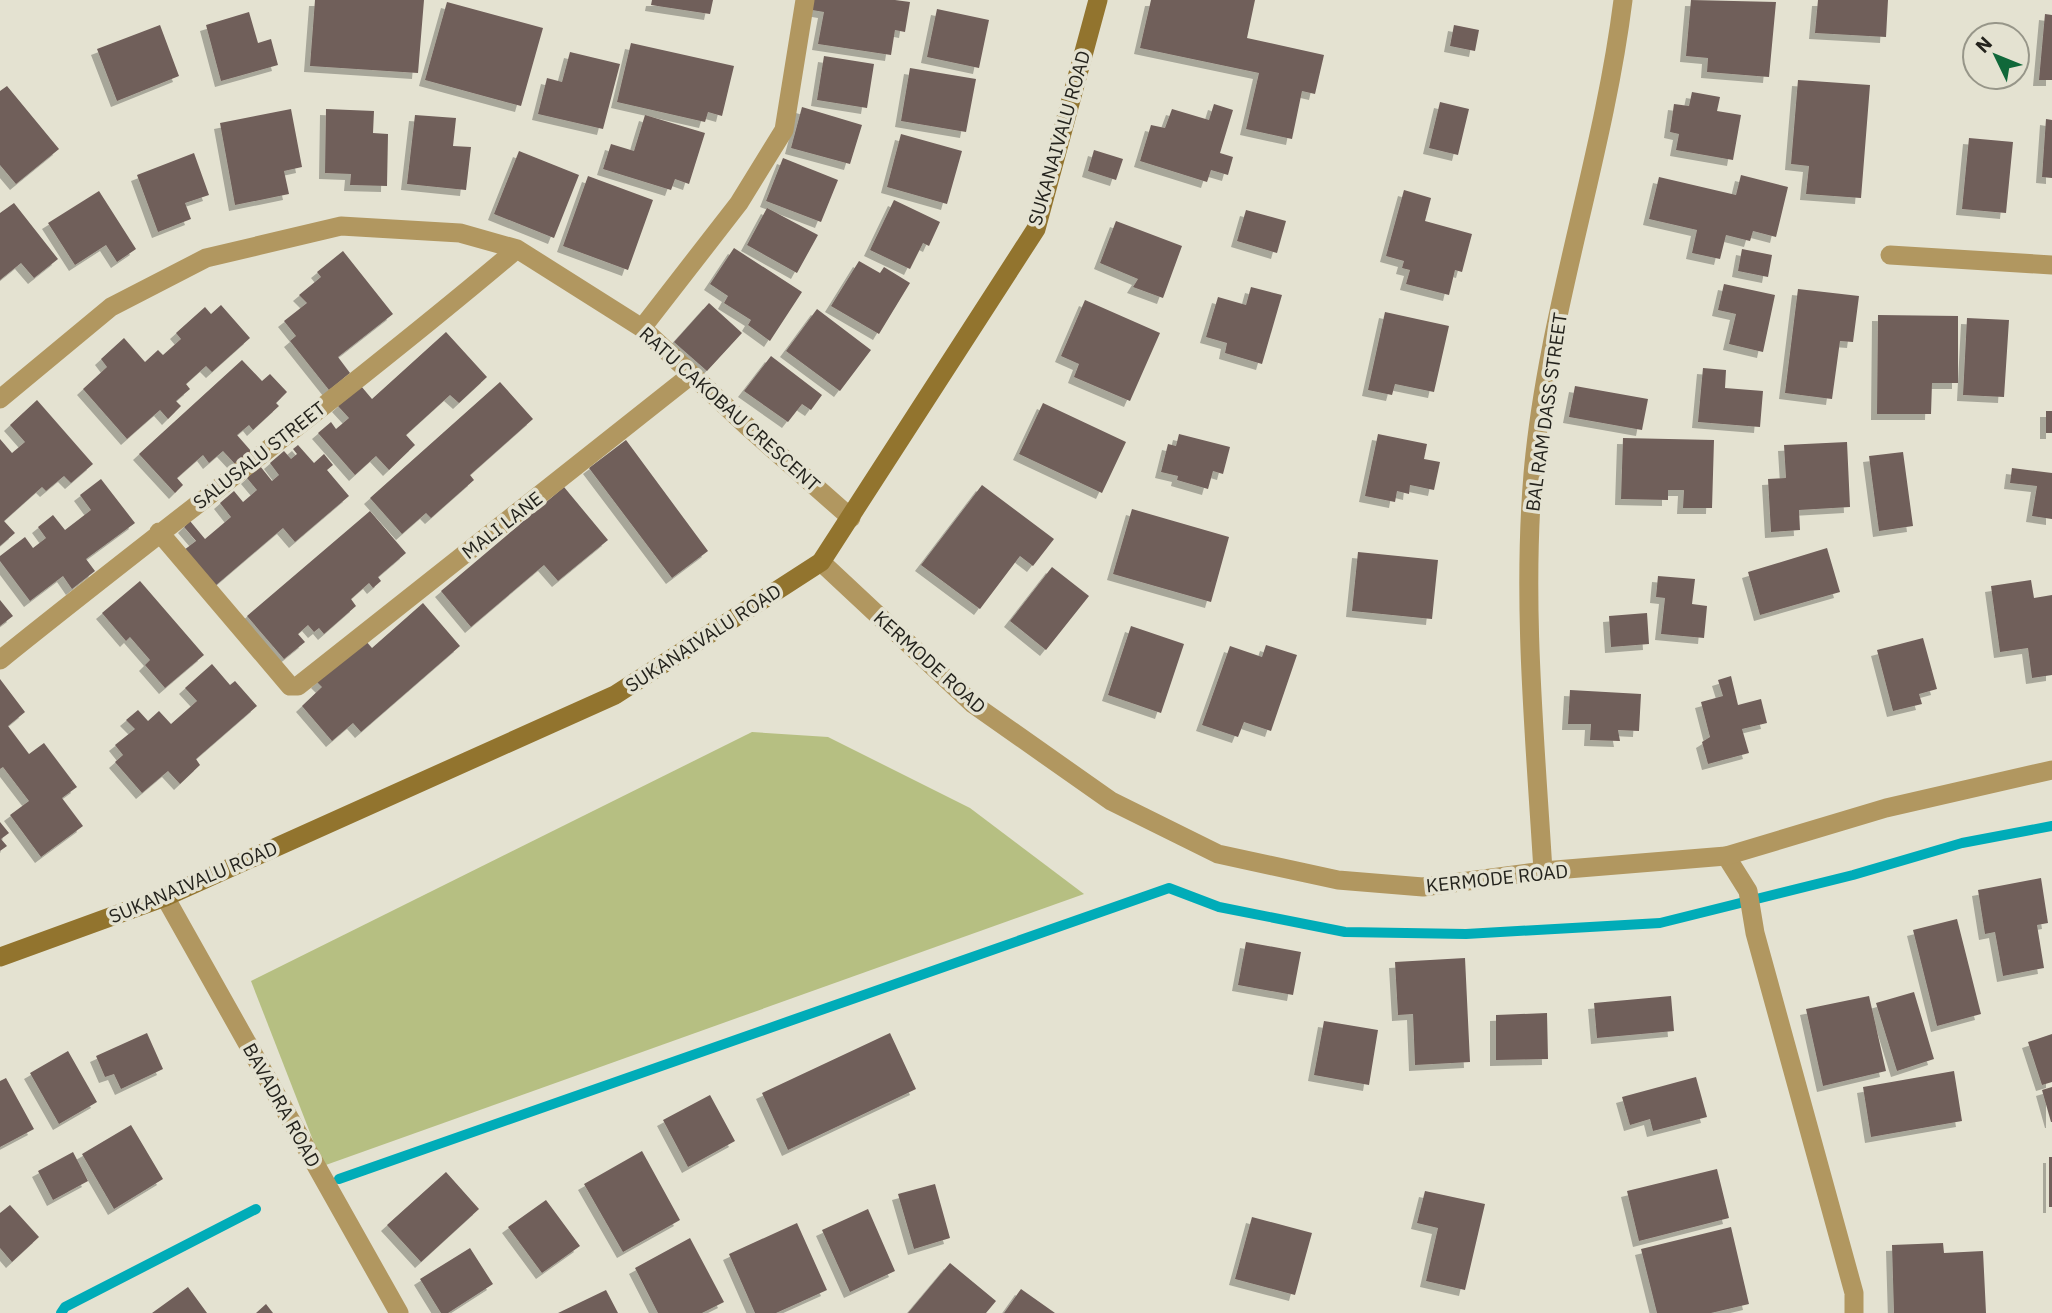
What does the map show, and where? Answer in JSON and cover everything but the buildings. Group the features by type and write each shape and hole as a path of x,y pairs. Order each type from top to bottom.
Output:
{"main road":[{"name":"SUKANAIVALU ROAD","path":"0,957 165,897 615,695 821,562 1036,229 1098,0"}],"street":[{"path":"642,328 739,203 784,130 806,0"},
{"name":"BAL RAM DASS STREET","path":"1543,871 1526,593 1534,472 1553,341 1615,64 1623,0"},
{"name":"RATU CAKOBAU CRESCENT","path":"0,399 111,307 206,258 341,226 460,233 517,249 642,328 851,518"},
{"name":"SALUSALU STREET","path":"0,660 159,532 440,314 517,249"},
{"path":"1890,255 2052,265"},
{"name":"MALI LANE","path":"159,532 290,686 298,686 691,375"},
{"name":"KERMODE ROAD","path":"821,562 973,704 1111,801 1218,854 1338,880 1423,887 1543,871 1726,856 1886,808 2052,770"},
{"path":"1726,856 1748,891 1755,933 1854,1293 1854,1313"},
{"name":"BAVADRA ROAD","path":"165,897 399,1313"}],"green space":[{"path":"752,732 828,737 970,808 1084,894 323,1166 251,981"}],"waterway":[{"path":"339,1179 1169,888 1219,907 1345,932 1466,934 1660,923 1853,875 1962,843 2052,826"},
{"path":"61,1313 65,1307 256,1209"}]}
